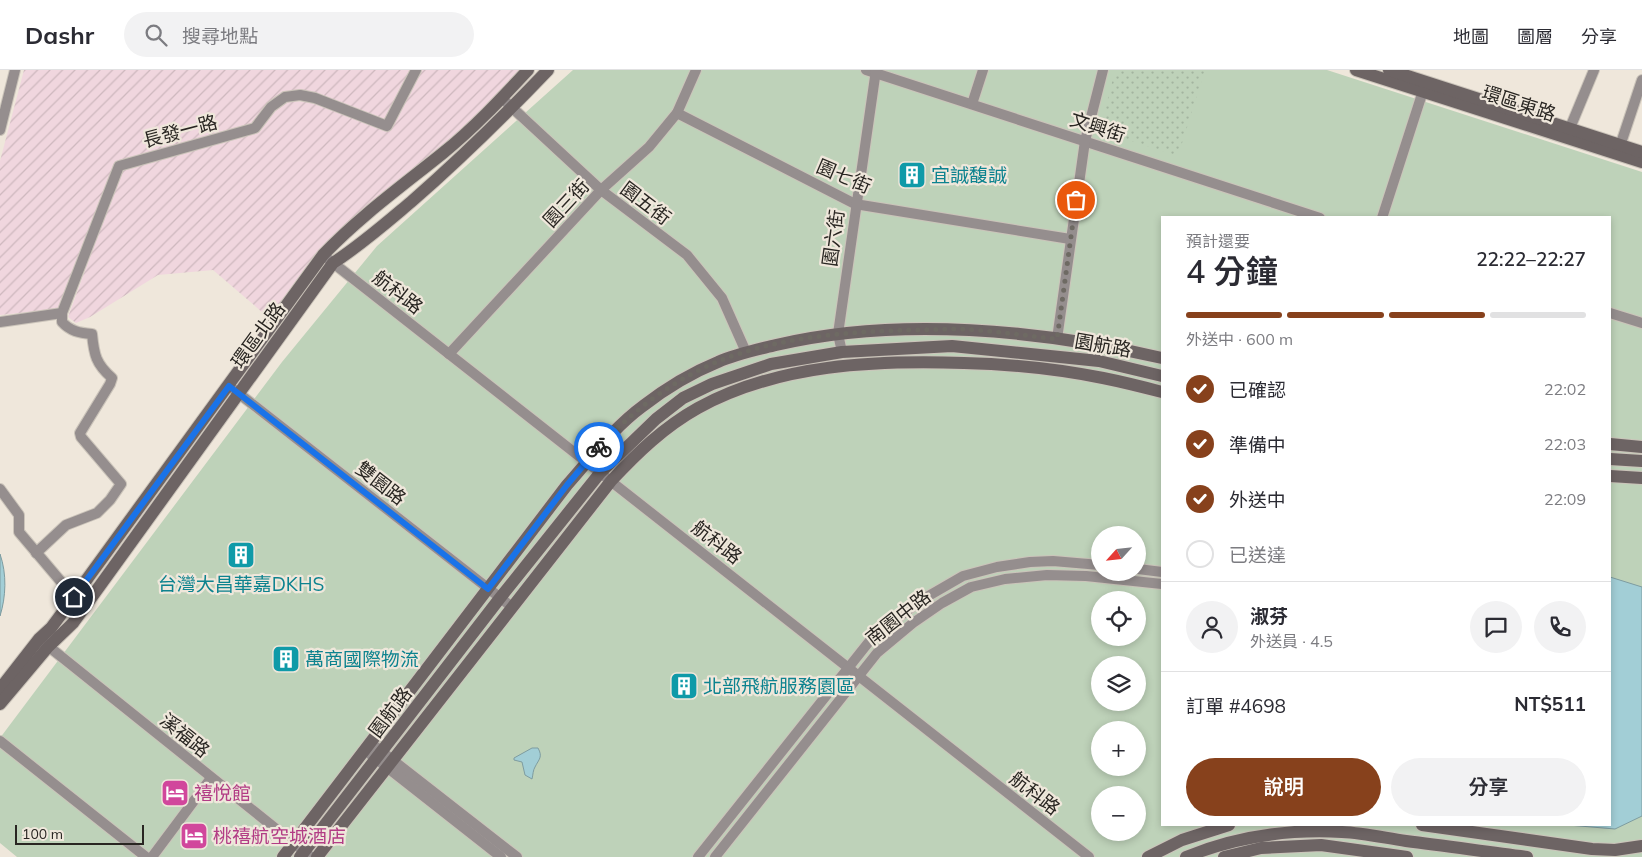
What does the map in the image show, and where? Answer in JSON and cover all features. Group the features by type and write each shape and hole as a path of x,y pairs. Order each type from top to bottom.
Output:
{"street":[{"path":"0,130 16,70"},
{"name":"長發一路","path":"62,313 119,166 255,128 271,107 285,97 315,98 387,126 416,70"},
{"name":"環區北路","path":"0,689 44,643 73,623 235,390 323,255 337,240 388,195 444,152 501,99 528,70"},
{"name":"環區北路","path":"0,704 44,643 50,628 333,263 382,226 458,160 548,70"},
{"name":"園三街","path":"449,354 601,190 650,147 677,112 696,70"},
{"path":"972,104 983,70"},
{"path":"1057,339 1085,141 1103,70"},
{"name":"環區東路","path":"1356,70 1425,87 1570,128 1619,149 1642,162"},
{"name":"環區東路","path":"1389,70 1425,87 1619,149 1642,152"},
{"path":"1570,128 1594,70"},
{"name":"文興街","path":"872,71 1314,216"},
{"name":"園六街","path":"842,352 838,334 872,71"},
{"path":"1619,149 1642,80"},
{"path":"1383,216 1425,87"},
{"name":"園五街","path":"501,99 513,107 601,190 687,255 722,298 746,352"},
{"name":"園七街","path":"677,112 855,204 1070,239"},
{"name":"航科路","path":"323,255 1089,857"},
{"path":"0,322 62,313 62,322 66,326 75,332 92,334 96,359 101,369 112,378 80,433 81,437 121,484 110,500 97,513 66,525 36,553"},
{"path":"1611,313 1642,323"},
{"path":"283,857 567,485 606,440 643,406 694,373 746,352 796,340 838,334 892,331 972,330 1115,347 1161,358"},
{"name":"園航路","path":"308,856 385,760 500,598 600,473 656,419 683,398 712,384 771,364 842,352 952,346 1099,361 1161,376"},
{"path":"385,760 512,607 611,481 661,432 697,409 744,388 793,374 882,362 980,363 1061,371 1103,378 1161,392"},
{"name":"雙園路","path":"235,390 512,607"},
{"path":"1611,444 1642,447"},
{"path":"1611,458 1642,461"},
{"path":"1611,476 1642,478"},
{"path":"0,489 19,515 19,532 74,597"},
{"name":"南園中路","path":"698,857 872,638 918,602 963,576 997,567 1053,561 1091,564"},
{"path":"1146,570 1161,572"},
{"name":"南園中路","path":"715,857 876,653 913,623 942,603 971,587 1005,579 1047,574 1161,584"},
{"name":"溪福路","path":"44,643 308,856"},
{"path":"0,741 146,857"},
{"path":"368,747 517,857"},
{"path":"385,760 501,857"},
{"path":"152,857 212,778"},
{"path":"1148,857 1182,840 1226,826"},
{"path":"1429,826 1592,849 1615,850 1642,846"},
{"path":"1186,857 1215,846 1245,838 1279,832 1308,831 1344,832 1527,857"},
{"path":"1224,857 1261,848 1289,845 1321,845 1406,857"}],"shaded area":[{"path":"24,70 411,70 385,120 318,94 270,102 251,125 115,164 59,309 0,315 0,161"},
{"path":"418,70 523,70 439,151 316,253 269,318 213,270 158,275 90,317 76,323 68,317 122,169 253,133 275,109 288,101 315,102 387,131"}],"green space":[{"path":"573,70 1327,70 1642,172 1642,857 17,857 0,843 0,738 282,362 377,246"},
{"path":"1115,70 1205,70 1178,156 1100,131"}],"water":[{"path":"0,554 4,569 5,585 4,601 0,616"},
{"path":"1611,577 1642,587 1642,816 1615,829 1580,826 1611,826"},
{"path":"532,748 538,748 540,756 532,779 525,775 522,762 514,760 514,758"}],"way so far":[{"path":"599,447 643,406 694,373 746,352 779,344 838,334 933,330 972,330 1057,339 1076,200"}],"place":[{"name":"宜誠馥誠","path":"912,175"},
{"name":"台灣大昌華嘉DKHS","path":"241,555"},
{"name":"萬商國際物流","path":"286,659"},
{"name":"北部飛航服務園區","path":"684,686"},
{"name":"禧悅館","path":"175,793"},
{"name":"桃禧航空城酒店","path":"194,836"}],"route":[{"path":"74,597 229,386 488,589 567,485 599,447"}]}
